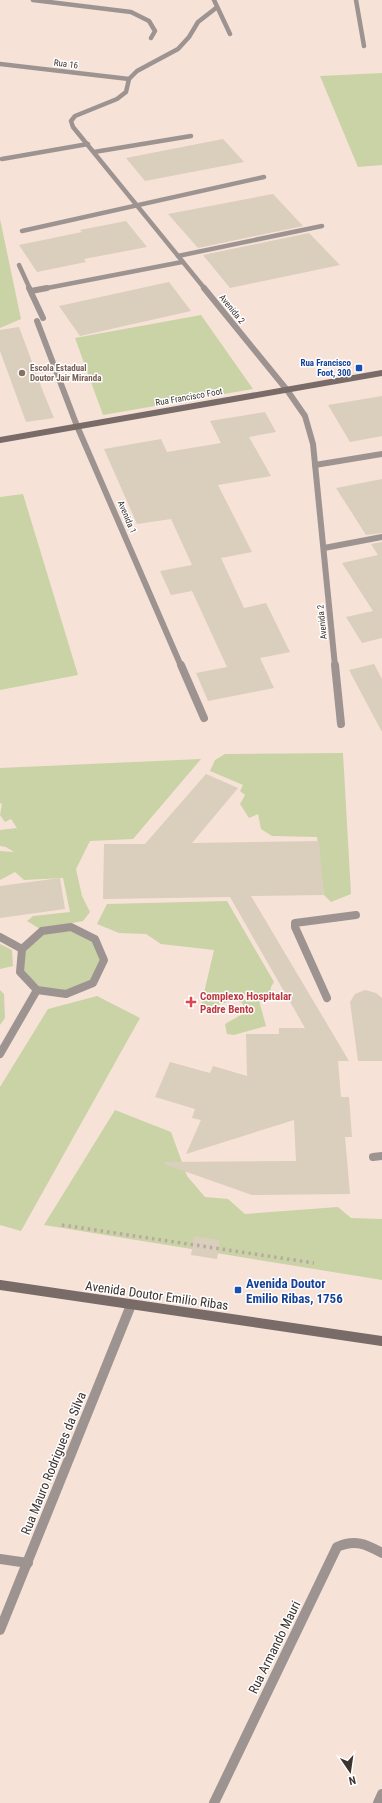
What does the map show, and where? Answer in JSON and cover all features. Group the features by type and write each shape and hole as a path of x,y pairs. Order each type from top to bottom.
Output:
{"street":[{"path":"33,0 131,12 149,21 155,31 151,38"},
{"path":"214,0 216,8 230,34"},
{"path":"356,0 364,46"},
{"name":"Avenida 2","path":"216,8 198,22 189,37 178,49 137,71 129,80 126,92 117,99 75,116 71,121 74,127 182,262 287,390 305,416 313,444 316,465 341,724"},
{"name":"Rua 16","path":"0,64 129,80"},
{"path":"94,152 191,136"},
{"path":"2,159 88,144"},
{"path":"22,231 264,177"},
{"path":"178,256 322,226"},
{"path":"31,291 182,262"},
{"name":"Avenida 1","path":"19,265 31,291 77,426 204,718"},
{"name":"Rua Francisco Foot","path":"0,440 382,373"},
{"path":"316,465 382,454"},
{"path":"324,548 382,537"},
{"path":"328,998 295,927 295,923 356,915"},
{"path":"71,927 95,938 104,960 93,983 66,994 37,990 20,972 22,949 42,931 71,927"},
{"path":"0,937 22,949"},
{"path":"0,1054 37,990"},
{"name":"Avenida Doutor Emilio Ribas","path":"0,1285 382,1341"},
{"name":"Rua Mauro Rodrigues da Silva","path":"0,1630 28,1564 131,1305"},
{"name":"Rua Armando Mauri","path":"214,1803 337,1547 348,1541 362,1543 382,1553"},
{"path":"0,1559 28,1564"},
{"path":"378,1803 382,1794"}],"path":[{"path":"62,1225 314,1263"}],"green space":[{"path":"382,73 382,165 358,167 320,76"},
{"path":"0,219 21,319 0,328"},
{"path":"201,315 253,389 103,415 75,338"},
{"path":"23,494 78,675 0,690 0,497"},
{"path":"343,753 351,894 331,902 324,895 317,837 272,836 261,829 258,814 249,818 240,804 245,795 240,791 243,785 210,771 215,760 225,754"},
{"path":"201,759 133,839 90,841 76,869 82,896 90,912 83,921 40,929 27,921 33,916 70,912 63,878 24,880 15,872 0,880 0,851 14,852 6,847 0,846 0,830 17,828 11,819 5,822 0,815 2,804 0,803 0,768"},
{"path":"227,901 274,982 271,987 270,997 258,997 266,1026 234,1035 227,1034 225,1024 246,1012 242,1003 235,1000 200,1010 214,950 161,944 146,934 119,933 97,924 107,904"},
{"path":"70,929 94,941 101,961 91,980 65,992 41,988 22,970 25,950 43,933"},
{"path":"0,944 12,950 13,966 0,969"},
{"path":"0,990 4,994 5,1018 0,1025"},
{"path":"97,996 140,1018 21,1231 0,1225 0,1087 48,1009"},
{"path":"115,1110 171,1132 187,1176 205,1197 228,1199 245,1214 338,1207 351,1218 382,1219 382,1280 44,1225"}],"building":[{"path":"223,139 244,162 145,181 126,158"},
{"path":"273,194 303,226 198,248 168,214"},
{"path":"126,221 147,247 84,259 86,262 37,272 19,245 82,232 80,230"},
{"path":"309,233 340,265 230,288 203,255"},
{"path":"169,282 191,311 80,336 59,306"},
{"name":"Escola Estadual Doutor Jair Miranda","path":"19,327 54,418 26,422 0,351 0,330"},
{"path":"382,396 382,436 350,442 328,405"},
{"path":"265,412 276,432 249,437 271,476 218,485 252,552 221,558 244,608 266,603 290,652 260,658 274,688 208,701 196,673 227,667 192,591 171,595 160,571 192,565 171,519 137,524 104,449 161,439 167,452 221,443 210,421"},
{"path":"382,479 382,533 366,535 336,488"},
{"path":"382,542 382,638 362,643 346,617 373,611 342,563 378,555 371,544"},
{"path":"374,664 382,679 382,732 349,670"},
{"path":"206,774 238,788 192,843 319,841 324,895 251,896 349,1061 338,1061 341,1097 349,1097 352,1137 345,1137 350,1194 252,1195 164,1164 165,1162 296,1161 294,1120 186,1154 201,1120 192,1118 195,1109 155,1097 170,1062 210,1073 213,1066 247,1076 246,1034 279,1034 279,1028 305,1028 230,897 103,899 104,844 145,844"},
{"path":"60,878 65,909 0,918 0,886"},
{"path":"365,990 376,993 382,998 382,1061 358,1061 350,1002 355,994"},
{"path":"194,1236 220,1240 217,1259 191,1255"}],"place":[{"name":"Rua Francisco Foot, 300","path":"359,368"},
{"name":"Escola Estadual Doutor Jair Miranda","path":"22,373"},
{"name":"Complexo Hospitalar Padre Bento","path":"191,1002"},
{"name":"Avenida Doutor Emilio Ribas, 1756","path":"238,1290"}]}
